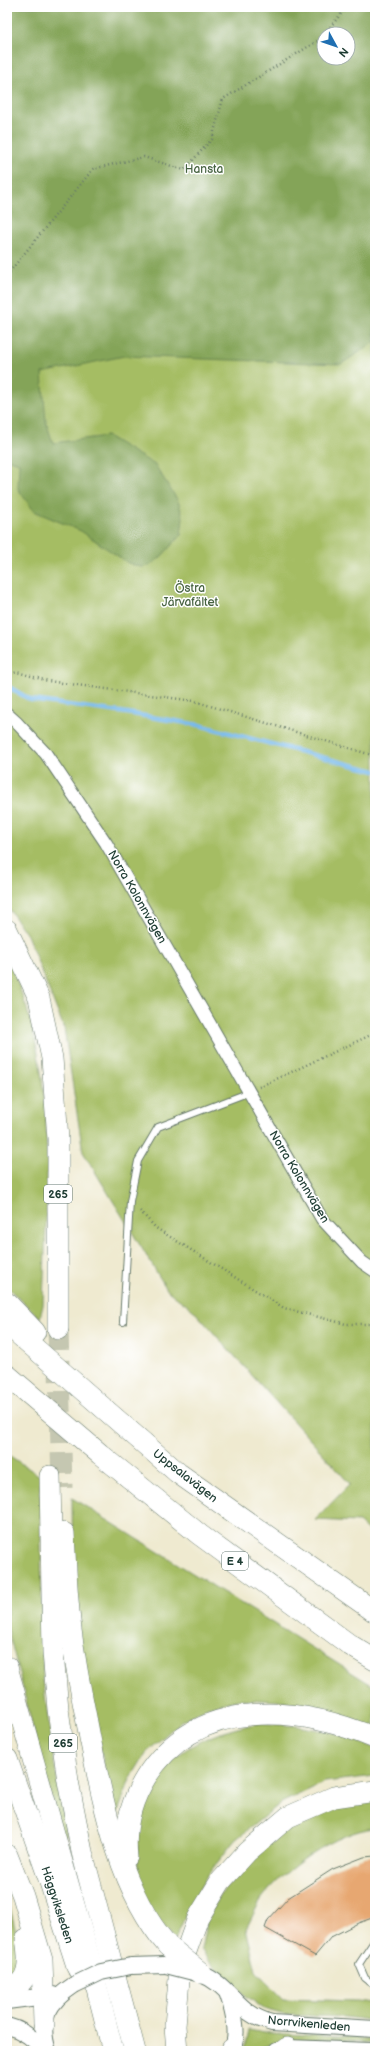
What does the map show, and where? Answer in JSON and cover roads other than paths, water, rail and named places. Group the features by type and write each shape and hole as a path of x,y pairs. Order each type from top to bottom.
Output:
{"highway":[{"name":"265","path":"7,930 39,998 52,1058 58,1139 58,1329"},
{"path":"7,1304 178,1473"},
{"name":"Uppsalavägen","path":"7,1324 178,1473 375,1612"},
{"name":"E 4","path":"7,1374 100,1454 200,1535 350,1645 375,1660"},
{"name":"265","path":"130,1886 112,1831 97,1772 74,1656 66,1559 56,1482 53,1652 61,1731 68,1781 82,1852 135,2051"},
{"name":"265","path":"7,1667 90,1961 113,2051"},
{"path":"203,1974 167,1955 130,1886 126,1844 128,1818 139,1788 153,1767 170,1748 192,1732 215,1721 244,1715 273,1713 316,1720 358,1731 375,1738"},
{"name":"Häggviksleden","path":"7,1759 48,1876 104,2051"},
{"path":"177,2051 175,2026 180,1968 198,1918 220,1882 247,1852 288,1817 334,1797 375,1791"},
{"path":"7,1855 23,1896 42,1960 59,1992 44,2024"},
{"path":"7,1865 25,1933 29,1956 26,1975 16,1988 7,1992"},
{"path":"123,2003 145,2051"}],"main road":[{"path":"7,2001 59,1992 101,1972 131,1966 167,1955"},
{"name":"Norrvikenleden","path":"203,1974 218,1984 246,2012 260,2020 272,2023 375,2029"},
{"path":"228,1994 234,2013 235,2032 231,2050"},
{"path":"44,2024 46,2051"},
{"path":"7,2026 18,2029 35,2040 46,2051"},
{"name":"Norrvikenleden","path":"282,2050 371,2051"}],"street":[{"name":"Norra Kolonnvägen","path":"7,714 46,754 106,843 322,1219 362,1262 375,1270"}],"lane":[{"path":"123,1322 130,1201 138,1162 158,1127 250,1092"},
{"path":"375,1942 372,1943 359,1964 365,1978 375,1986"}],"waterway":[{"path":"7,686 31,700 127,713 199,725 375,771"}],"tunnel":[{"path":"58,1329 62,1488"}],"park label":[{"name":"Hansta","path":"204,169"},
{"name":"Östra Järvafältet","path":"190,595"}]}
